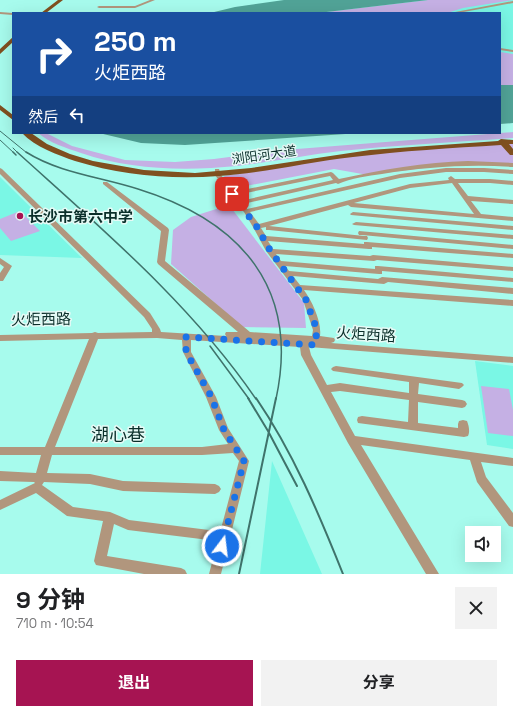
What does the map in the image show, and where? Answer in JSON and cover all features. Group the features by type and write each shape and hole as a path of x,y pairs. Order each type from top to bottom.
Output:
{"main road":[{"path":"40,12 56,0"},
{"path":"45,12 61,0"},
{"path":"0,47 12,36"},
{"path":"0,52 12,40"},
{"path":"0,107 12,117"},
{"path":"0,112 12,121"},
{"name":"浏阳河大道","path":"28,134 53,150 104,166 145,172 217,172 394,150 513,139"},
{"name":"浏阳河大道","path":"33,134 62,150 92,160 161,170 217,172"},
{"path":"501,141 511,152"},
{"name":"浏阳河大道","path":"501,141 513,142"}],"street":[{"path":"99,7 135,7 153,0"},
{"path":"458,12 513,2"},
{"path":"463,12 513,2"},
{"path":"0,13 12,14"},
{"path":"501,49 513,51"},
{"path":"238,203 394,170 480,163 513,165"},
{"path":"444,167 452,181 478,216 512,258"},
{"path":"246,211 444,167 513,172"},
{"path":"0,170 146,315 157,334"},
{"path":"394,170 410,186"},
{"path":"484,170 490,181"},
{"path":"217,172 238,203 246,211 270,250 306,300 317,330 316,342"},
{"path":"232,194 331,174 350,188 361,199"},
{"path":"257,227 306,213 351,204 361,199 410,186 452,181 490,181 513,184"},
{"path":"105,183 166,230 161,262 255,341"},
{"path":"283,184 306,213"},
{"path":"465,198 513,202"},
{"path":"351,204 513,219"},
{"path":"351,204 356,224 366,240 388,295"},
{"path":"412,210 468,300"},
{"path":"353,214 513,228"},
{"path":"356,224 513,237"},
{"path":"269,228 437,250 512,258"},
{"path":"314,233 328,277"},
{"path":"262,238 318,243 366,240 430,239 513,247"},
{"path":"270,250 513,269"},
{"path":"0,260 8,266 0,279"},
{"path":"279,263 326,267 460,286 513,291"},
{"path":"286,273 328,277 453,275 513,280"},
{"path":"297,288 388,295 417,295 513,303"},
{"name":"火炬西路","path":"0,333 248,335 513,360"},
{"name":"火炬西路","path":"0,338 157,334 304,344 316,342 513,355"},
{"path":"0,505 39,482 48,451 95,335"},
{"path":"186,337 186,352 211,396 224,430 244,461 215,574"},
{"path":"304,344 306,355 352,440 433,574"},
{"path":"336,369 459,385"},
{"path":"413,426 414,379"},
{"path":"324,389 340,387 462,404"},
{"path":"362,420 464,434 463,424"},
{"path":"352,440 513,462"},
{"name":"湖心巷","path":"0,451 202,451 236,448"},
{"path":"474,457 481,479 513,522"},
{"path":"0,476 39,482 90,479 124,486 215,489"},
{"path":"39,482 71,512 110,517 128,525 208,535"},
{"path":"110,517 100,561 181,574"}],"shaded area":[{"path":"428,0 513,0 513,85 501,85 501,12 326,12"},
{"path":"428,0 513,0 463,8 450,12 326,12"},
{"path":"501,52 513,54 513,85 501,85"},
{"path":"513,132 513,138 405,145 328,153 237,166 178,169 138,166 100,159 58,145 39,134 48,134 72,146 125,160 175,162 214,159 284,150"},
{"path":"513,143 513,164 464,163 368,175 334,169 230,189 224,176 375,152"},
{"name":"长沙市第六中学","path":"0,177 82,258 0,255"},
{"path":"229,205 304,303 306,328 242,327 171,264 173,230 191,217"},
{"path":"20,211 40,231 11,241 0,228 0,219"},
{"path":"475,361 513,366 513,449 487,445"},
{"path":"481,386 509,389 513,410 513,436 488,433"},
{"path":"272,461 322,574 260,574"}],"water":[{"path":"284,0 428,0 326,12 214,12 235,7"},
{"path":"501,85 513,85 513,123 501,124"},
{"path":"103,134 345,134 185,145 141,143"}],"railway":[{"path":"0,131 27,153"},
{"path":"0,140 14,153"},
{"path":"13,148 17,152"},
{"path":"17,152 113,239 174,299 231,364 256,399"},
{"path":"26,152 66,170 138,189 174,203 206,220 233,240 255,264 270,292 279,324 281,359 276,399"},
{"path":"210,346 249,399"},
{"path":"248,398 269,432"},
{"path":"256,398 271,422"},
{"path":"271,422 276,398"},
{"path":"269,432 271,422"},
{"path":"271,422 282,440 315,506 343,574"},
{"path":"239,574 269,432"},
{"path":"269,432 297,486"}],"place":[{"name":"长沙市第六中学","path":"20,216"}],"route":[{"path":"222,546 244,461 224,430 211,396 186,352 186,337 315,345 317,330 306,300 270,250 246,211 232,194"}]}
